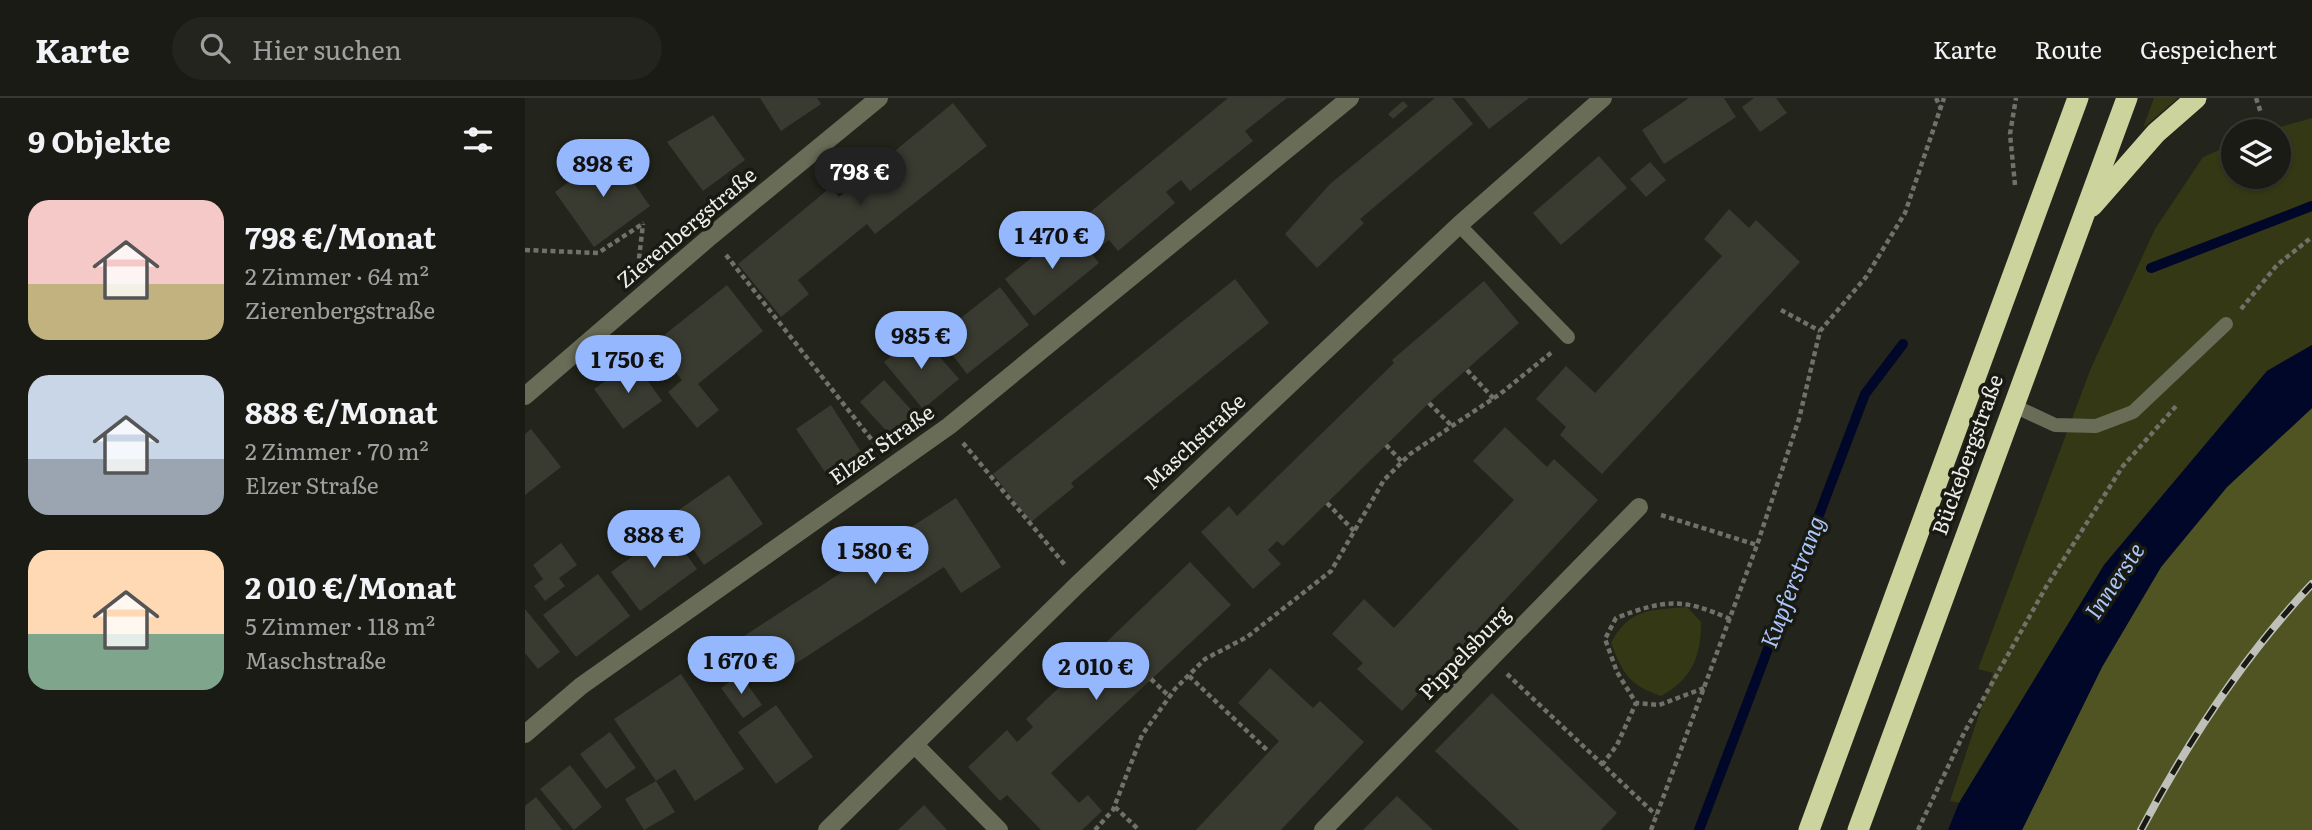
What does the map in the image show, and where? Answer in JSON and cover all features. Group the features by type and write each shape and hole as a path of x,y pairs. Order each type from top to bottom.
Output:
{"highway":[{"name":"Bückebergstraße","path":"1809,830 2078,98"},
{"name":"Bückebergstraße","path":"1858,830 2127,98"},
{"path":"2084,216 2156,133 2196,98"}],"street":[{"name":"Zierenbergstraße","path":"525,396 711,236 879,98"},
{"name":"Elzer Straße","path":"525,734 580,686 949,426 1350,98"},
{"name":"Maschstraße","path":"827,830 1077,584 1459,225 1603,98"},
{"name":"Pippelsburg","path":"1323,830 1639,507"},
{"path":"915,745 999,830"}],"lane":[{"path":"1459,225 1568,337"},
{"path":"2012,405 2055,425 2096,426 2133,412 2226,324"},
{"path":"1798,830 1819,798"}],"path":[{"path":"1936,98 1941,108"},
{"path":"1651,830 1757,545 1798,419 1820,331 1865,277 1905,213 1944,98"},
{"path":"2015,185 2010,134 2016,98"},
{"path":"2256,98 2261,113"},
{"path":"525,250 598,253 643,223"},
{"path":"711,236 893,466"},
{"path":"2226,324 2277,265 2312,237"},
{"path":"1781,310 1820,331"},
{"path":"1095,830 1115,807 1142,734 1170,697 1205,659 1247,637 1331,571 1356,533 1384,480 1402,462 1531,372 1568,337"},
{"path":"1467,369 1494,399"},
{"path":"1919,830 1964,733 2046,587 2123,466 2186,395"},
{"path":"1429,403 1453,427"},
{"path":"949,426 1077,584"},
{"path":"1387,445 1402,462"},
{"path":"1327,503 1356,533"},
{"path":"1639,507 1757,545"},
{"path":"1636,703 1617,672 1605,639 1616,618 1654,604 1695,604 1730,619"},
{"path":"1491,659 1656,815"},
{"path":"1189,676 1269,752"},
{"path":"1151,679 1170,697"},
{"path":"1636,703 1659,705 1704,688"},
{"path":"1602,765 1617,745 1636,703"},
{"path":"1115,807 1139,830"}],"green space":[{"path":"2154,98 2178,98 2143,128"},
{"path":"2312,118 2312,345 2267,371 2104,565 1959,803 1950,801 1993,673 1978,669 2091,368 2155,229 2203,157 2221,149 2221,189 2291,189 2291,124"},
{"path":"2312,408 2312,830 2022,830 2102,667 2161,567 2227,487"},
{"path":"1687,607 1701,622 1697,656 1693,666 1680,682 1661,696 1634,683 1619,663 1611,643 1634,617 1652,610"}],"water":[{"name":"Innerste","path":"2312,345 2312,408 2227,487 2161,567 2102,667 2022,830 1948,830 1959,803 2104,565 2267,371"}],"building":[{"path":"760,98 817,98 821,104 781,131"},
{"path":"1228,98 1287,98 1245,131 1253,141 1190,191 1181,180 1166,192 1175,203 1118,251 1109,240 1099,248 1078,222"},
{"path":"1435,98 1452,98 1473,124 1360,219 1364,223 1317,268 1285,234 1330,184"},
{"path":"1464,98 1529,98 1489,129"},
{"path":"1689,98 1724,98 1736,117 1664,164 1642,130"},
{"path":"1754,98 1776,98 1787,113 1760,132 1742,107"},
{"path":"1403,101 1408,106 1393,119 1388,114"},
{"path":"953,103 987,146 875,234 867,224 798,280 809,294 781,317 738,264 831,187 839,197"},
{"path":"713,115 745,160 703,191 667,142"},
{"path":"611,151 650,206 594,247 555,192"},
{"path":"1599,156 1627,188 1561,245 1533,213"},
{"path":"1650,162 1666,180 1646,197 1630,179"},
{"path":"1729,209 1749,228 1756,220 1800,262 1602,474 1560,435 1566,427 1536,399 1566,366 1595,393 1722,256 1704,239"},
{"path":"1070,227 1099,263 1034,316 1005,279"},
{"path":"1235,279 1269,323 1071,483 1074,487 1031,522 993,474"},
{"path":"1484,281 1519,323 1431,401 1283,546 1277,541 1268,550 1281,564 1253,589 1201,532 1229,506 1237,516 1394,363 1392,360"},
{"path":"727,285 763,331 698,384 719,410 697,428 668,392 682,380 653,344"},
{"path":"1000,287 1029,325 967,374 938,336"},
{"path":"919,333 959,379 923,409 884,362"},
{"path":"634,361 662,401 623,429 594,389"},
{"path":"884,380 915,414 891,436 860,402"},
{"path":"831,405 863,455 829,478 796,429"},
{"path":"1505,427 1547,467 1554,459 1598,500 1402,711 1357,669 1363,663 1332,634 1364,599 1394,628 1514,500 1473,461"},
{"path":"531,429 561,467 525,495 525,434"},
{"path":"729,475 763,524 704,565 670,516"},
{"path":"956,498 1001,567 961,593 944,567 772,679 744,636"},
{"path":"668,530 697,569 640,611 611,572"},
{"path":"561,543 577,565 559,578 565,586 545,601 534,586 543,579 533,565"},
{"path":"1190,562 1231,605 1051,773 1079,803 1088,795 1102,811 1082,830 1041,830 1007,795 1000,801 968,767 1007,730 1017,742 1033,727 1026,719"},
{"path":"598,574 630,616 576,657 543,615"},
{"path":"525,609 560,652 538,669 525,653"},
{"path":"1270,668 1313,708 1320,701 1364,742 1281,830 1196,830 1279,741 1238,703"},
{"path":"681,674 744,769 695,801 675,769 656,781 614,719"},
{"path":"740,674 762,705 743,718 721,688"},
{"path":"1492,693 1617,813 1601,830 1519,830 1435,751"},
{"path":"776,705 813,757 776,784 738,732"},
{"path":"610,732 636,768 606,789 580,754"},
{"path":"570,765 602,807 574,830 540,789"},
{"path":"656,781 675,812 644,830 625,799"},
{"path":"1397,796 1433,830 1363,830"},
{"path":"536,797 562,830 525,830 525,806"},
{"path":"924,805 947,830 898,830"}],"waterway":[{"name":"Kupferstrang","path":"2151,268 2312,206"},
{"name":"Kupferstrang","path":"1699,830 1865,394 1903,344"}],"railway":[{"path":"2141,830 2218,701 2263,641 2312,584"}]}
